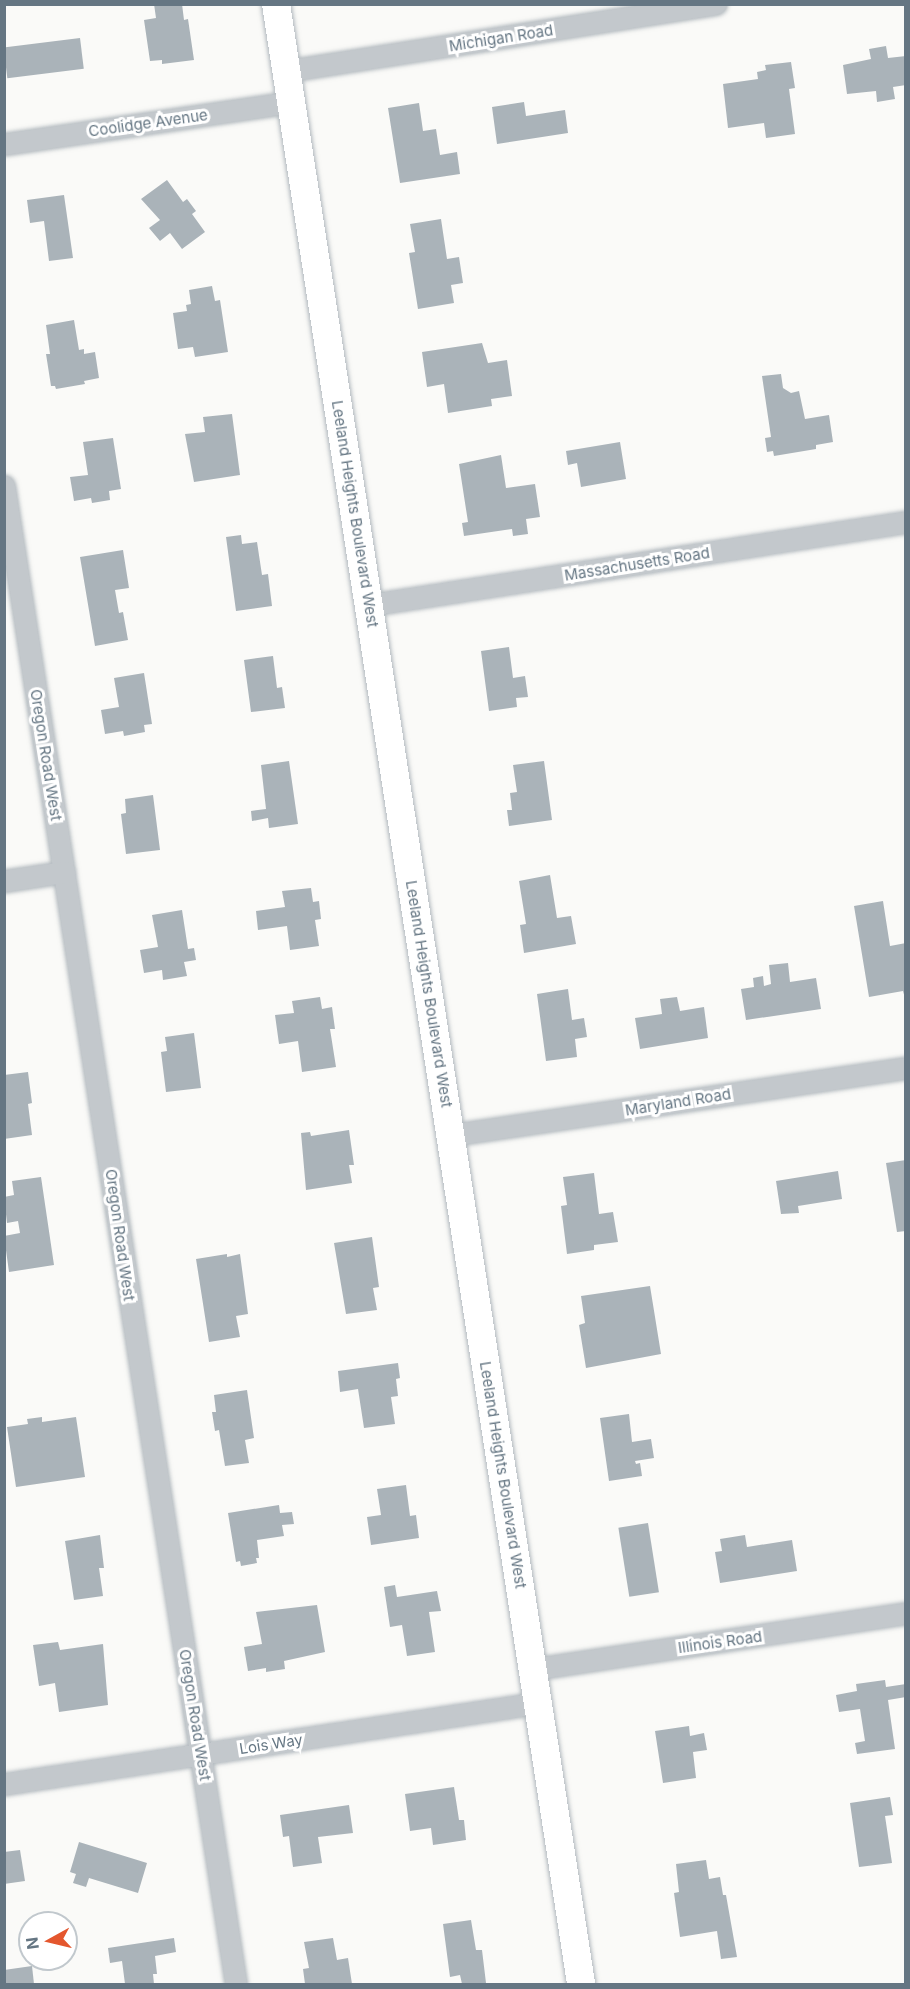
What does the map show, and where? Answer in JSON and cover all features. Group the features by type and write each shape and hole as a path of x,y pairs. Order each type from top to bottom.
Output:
{"main road":[{"name":"Leeland Heights Boulevard West","path":"276,4 581,1984"}],"street":[{"name":"Michigan Road","path":"286,71 716,4"},
{"name":"Coolidge Avenue","path":"4,144 291,102"},
{"name":"Oregon Road West","path":"4,486 236,1984"},
{"name":"Massachusetts Road","path":"369,605 906,522"},
{"path":"4,881 64,872"},
{"name":"Maryland Road","path":"451,1135 906,1068"},
{"name":"Illinois Road","path":"533,1669 906,1613"},
{"name":"Lois Way","path":"4,1784 537,1703"}],"building":[{"path":"154,4 182,4 184,20 188,19 194,60 162,64 162,60 150,61 144,20 156,18"},
{"path":"80,38 84,69 7,78 4,47"},
{"path":"886,46 888,58 906,56 906,85 893,87 895,99 877,102 876,91 847,94 843,65 871,59 869,49"},
{"path":"791,62 795,88 789,89 795,134 766,138 764,123 728,128 723,84 758,79 757,72 766,70 765,65"},
{"path":"524,102 526,116 565,110 568,133 497,144 492,107"},
{"path":"419,103 423,131 436,129 440,155 457,152 460,174 400,183 388,108"},
{"path":"167,180 183,202 187,199 196,211 192,214 205,232 182,249 170,233 160,241 149,228 160,220 141,199"},
{"path":"64,195 73,258 49,261 44,221 30,223 27,200"},
{"path":"441,219 447,259 459,257 463,283 451,285 454,303 418,309 409,253 415,252 410,224"},
{"path":"212,286 215,301 220,300 228,352 195,357 193,347 178,349 173,313 187,311 186,305 191,304 189,290"},
{"path":"74,320 79,350 84,349 84,354 95,352 99,378 84,381 85,384 56,389 55,386 51,386 46,354 50,354 46,325"},
{"path":"482,343 488,363 507,360 512,396 491,399 492,406 448,413 444,384 427,387 422,352"},
{"path":"781,374 783,388 791,393 799,391 805,419 829,415 833,442 816,445 816,449 774,456 773,451 767,452 765,438 771,437 762,376"},
{"path":"232,414 240,475 194,482 185,434 205,432 203,417"},
{"path":"113,438 121,489 109,491 110,500 92,503 91,498 74,501 70,477 88,475 83,442"},
{"path":"620,442 626,479 581,487 577,463 568,465 566,451"},
{"path":"501,455 506,488 535,484 540,517 526,519 528,534 513,536 512,529 464,536 462,523 468,522 459,464"},
{"path":"241,535 242,544 257,542 262,575 268,574 272,606 236,611 226,537"},
{"path":"123,550 129,588 115,590 119,613 123,612 128,640 95,646 80,557"},
{"path":"509,647 513,678 525,676 528,697 516,698 517,707 489,711 481,651"},
{"path":"273,656 277,688 282,687 285,708 251,712 244,660"},
{"path":"144,673 152,724 144,725 145,732 124,736 123,731 105,734 101,710 119,707 114,678"},
{"path":"289,761 298,824 269,828 268,818 252,821 251,811 266,809 261,765"},
{"path":"544,761 552,820 509,826 507,810 512,810 510,793 517,792 513,765"},
{"path":"153,795 160,850 126,854 121,814 126,813 125,799"},
{"path":"550,875 557,918 571,916 576,944 524,953 520,925 526,924 519,881"},
{"path":"311,888 313,902 319,901 321,919 315,920 319,946 290,950 287,926 258,930 256,911 285,907 282,891"},
{"path":"883,901 890,946 906,943 906,1002 903,991 869,997 854,906"},
{"path":"182,910 188,949 194,948 196,960 184,962 187,976 163,980 162,970 144,973 140,950 158,947 152,915"},
{"path":"788,963 790,982 816,978 821,1009 746,1020 741,989 754,987 753,978 763,976 764,986 771,984 769,965"},
{"path":"568,989 572,1020 584,1018 587,1037 575,1039 577,1057 546,1061 537,994"},
{"path":"320,997 322,1009 332,1007 335,1029 330,1029 336,1067 302,1072 298,1041 279,1044 275,1015 294,1013 292,1001"},
{"path":"677,997 680,1011 704,1007 708,1038 640,1049 635,1018 662,1014 660,999"},
{"path":"194,1033 201,1088 166,1092 161,1052 167,1051 165,1037"},
{"path":"28,1072 32,1103 28,1104 32,1135 4,1139 4,1075"},
{"path":"349,1130 354,1165 349,1165 352,1183 306,1190 301,1133 310,1132 311,1136"},
{"path":"906,1160 906,1231 897,1232 886,1163"},
{"path":"838,1171 842,1199 798,1206 799,1213 781,1214 776,1181"},
{"path":"594,1173 599,1214 613,1212 618,1242 594,1245 594,1250 567,1254 561,1206 567,1205 563,1177"},
{"path":"41,1177 54,1265 9,1272 4,1236 20,1233 18,1221 7,1223 4,1197 14,1195 12,1181"},
{"path":"372,1237 379,1287 373,1288 377,1310 346,1314 334,1243"},
{"path":"227,1254 227,1257 240,1254 248,1314 236,1316 240,1337 209,1342 196,1259"},
{"path":"650,1286 661,1354 586,1368 579,1325 585,1323 581,1296"},
{"path":"398,1363 400,1378 396,1379 398,1396 391,1397 395,1424 364,1428 358,1389 340,1392 338,1371"},
{"path":"247,1390 254,1438 245,1440 249,1463 225,1466 219,1430 215,1431 212,1412 216,1412 214,1395"},
{"path":"629,1414 632,1442 651,1439 654,1458 635,1461 636,1464 640,1463 642,1476 609,1481 600,1418"},
{"path":"42,1417 42,1422 76,1417 85,1477 16,1487 7,1427 28,1424 27,1419"},
{"path":"406,1485 410,1516 416,1515 419,1538 371,1545 367,1517 381,1515 377,1489"},
{"path":"279,1505 280,1513 292,1512 294,1524 282,1525 284,1536 257,1540 259,1558 256,1558 257,1563 241,1566 240,1561 236,1562 228,1513"},
{"path":"648,1523 659,1592 629,1597 618,1528"},
{"path":"100,1535 104,1568 99,1568 103,1596 74,1600 65,1541"},
{"path":"745,1535 747,1547 792,1540 797,1571 720,1583 715,1552 722,1551 720,1539"},
{"path":"395,1585 397,1597 437,1591 441,1611 429,1612 435,1652 407,1656 402,1625 390,1627 384,1587"},
{"path":"317,1605 325,1652 284,1661 285,1669 266,1672 266,1668 248,1671 244,1647 262,1644 256,1612"},
{"path":"58,1642 60,1650 103,1644 108,1705 59,1712 55,1683 39,1686 33,1645"},
{"path":"885,1680 886,1687 906,1684 906,1697 888,1700 895,1749 857,1754 855,1743 865,1741 860,1709 839,1712 836,1695 857,1691 856,1684"},
{"path":"689,1726 690,1736 704,1733 707,1750 693,1752 696,1778 663,1783 655,1731"},
{"path":"454,1787 459,1820 464,1820 466,1840 433,1845 431,1828 410,1831 405,1794"},
{"path":"890,1797 893,1815 885,1816 892,1863 859,1867 850,1803"},
{"path":"349,1805 353,1833 318,1837 322,1863 293,1867 289,1836 283,1837 280,1815"},
{"path":"79,1842 147,1863 138,1893 89,1878 86,1887 73,1883 76,1874 70,1872"},
{"path":"20,1850 25,1881 4,1884 4,1852"},
{"path":"706,1860 709,1879 720,1877 723,1895 726,1895 737,1957 721,1959 717,1931 680,1937 674,1893 679,1892 676,1864"},
{"path":"471,1920 476,1950 482,1950 486,1983 462,1984 460,1975 450,1977 443,1924"},
{"path":"174,1938 176,1952 155,1956 157,1974 153,1974 154,1984 125,1984 122,1961 110,1963 108,1948"},
{"path":"333,1938 337,1960 348,1958 352,1984 305,1984 303,1969 309,1968 304,1942"},
{"path":"18,1968 18,1971 33,1971 34,1984 4,1984 4,1970"}]}
